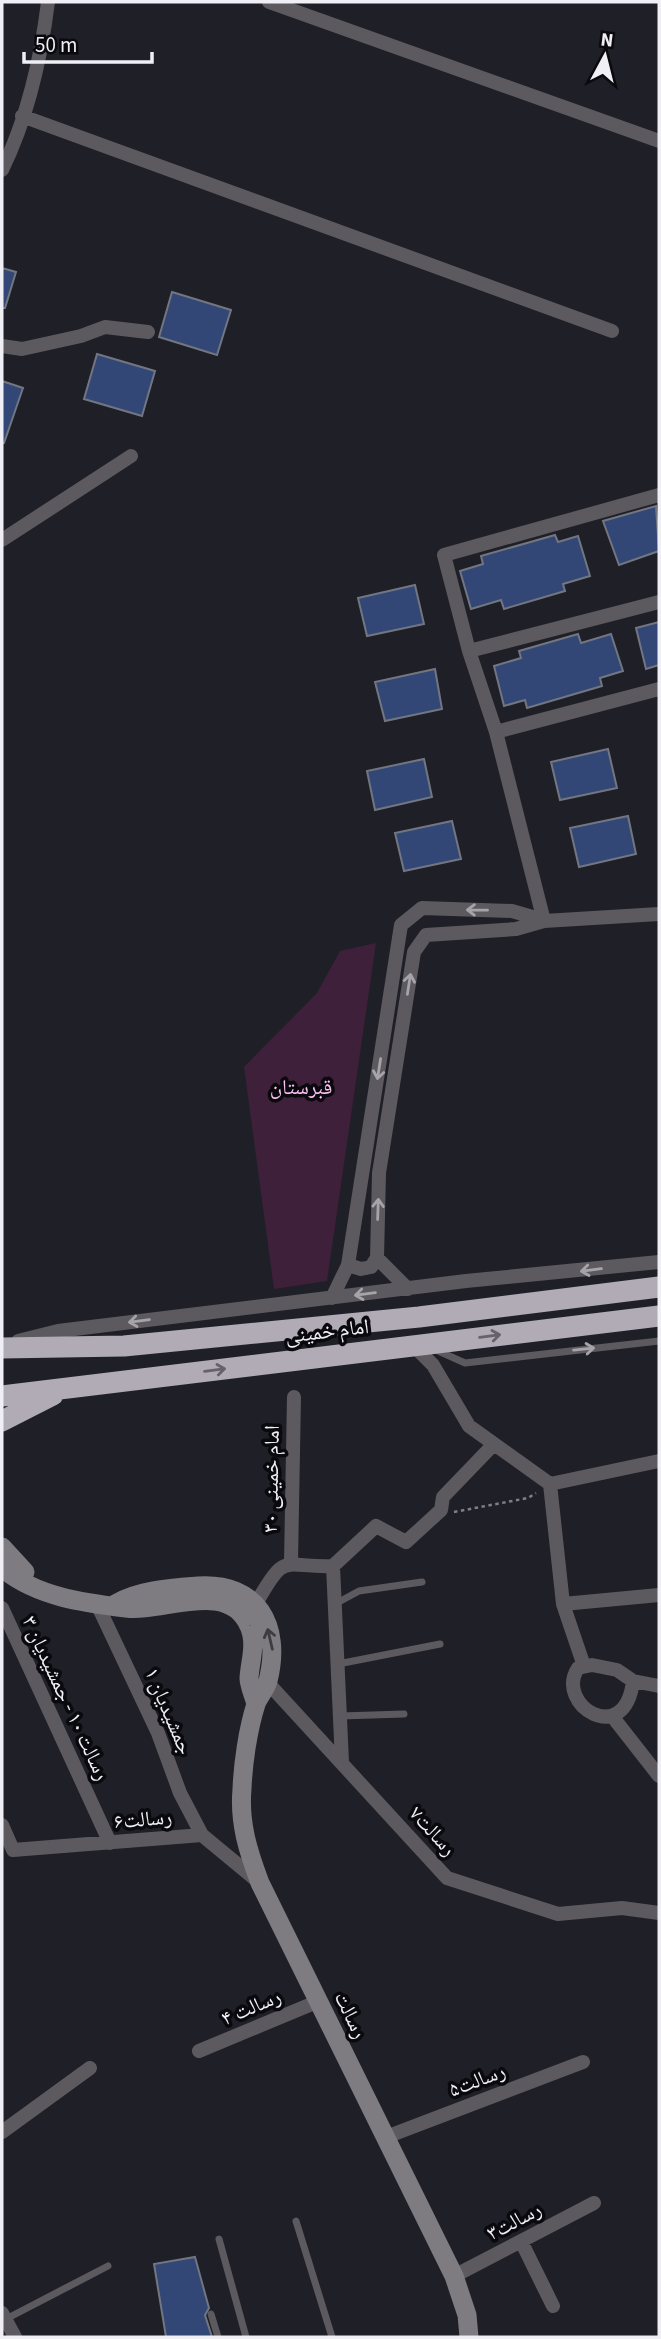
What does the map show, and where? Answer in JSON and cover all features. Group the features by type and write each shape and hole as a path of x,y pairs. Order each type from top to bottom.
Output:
{"highway":[{"name":"امام خمینی","path":"2,1346 124,1346 659,1287"},
{"name":"امام خمینی","path":"2,1396 659,1316"},
{"path":"2,1421 64,1389"}],"street":[{"path":"2,170 22,116 42,47 48,2"},
{"path":"269,2 659,141"},
{"path":"22,116 612,331"},
{"path":"2,346 22,349 81,336 105,327 148,332"},
{"path":"2,540 131,456"},
{"path":"544,920 496,732 469,651 444,555 659,495"},
{"path":"469,651 659,602"},
{"path":"496,732 659,689"},
{"path":"332,1298 348,1265 401,925 422,908 512,911 544,920"},
{"path":"426,935 516,929 544,920 659,914"},
{"path":"411,917 426,935"},
{"path":"348,1265 361,1269 371,1267 377,1258 379,1173 414,952 426,935"},
{"path":"377,1258 408,1289"},
{"path":"2,1346 58,1331 659,1262"},
{"path":"538,1276 540,1302"},
{"path":"418,1345 469,1426 550,1484 659,1461"},
{"name":"امام خمینی ۳۰","path":"291,1562 294,1397"},
{"path":"257,1602 272,1575 291,1562 316,1567 333,1566 376,1526 405,1542 441,1510 443,1497 494,1444"},
{"path":"550,1484 563,1604 584,1665"},
{"name":"رسالت","path":"2,1547 10,1558 50,1592"},
{"path":"333,1566 342,1762"},
{"name":"رسالت","path":"2,1568 27,1584 61,1598 127,1609 205,1599 240,1611 250,1626 253,1650 249,1680 257,1704"},
{"name":"رسالت","path":"106,1604 171,1588 220,1585 242,1592 257,1602 273,1652 268,1683 257,1704 242,1788 242,1820 246,1844 260,1883 454,2276 467,2315 468,2337"},
{"path":"563,1604 659,1595"},
{"name":"جمشیدیان ۱","path":"106,1604 180,1793 202,1835"},
{"name":"رسالت ۱۰ - جمشیدیان ۳","path":"2,1608 110,1843"},
{"path":"633,1681 627,1704 612,1716 601,1718 591,1714 577,1697 574,1673 584,1665 617,1670 633,1681 659,1686"},
{"name":"رسالت۷","path":"268,1683 447,1878 558,1914 622,1908 659,1913"},
{"path":"612,1716 659,1776"},
{"name":"رسالت۶","path":"2,1825 13,1850 202,1835 260,1883"},
{"name":"رسالت ۴","path":"199,2051 319,2001"},
{"name":"رسالت۵","path":"386,2137 583,2062"},
{"path":"2,2132 90,2068"},
{"name":"رسالت۳","path":"454,2276 594,2203"},
{"path":"521,2241 554,2306"},
{"path":"4,2316 15,2337"}],"lane":[{"path":"418,1345 465,1363 659,1341"},
{"path":"335,1604 359,1591 422,1582"},
{"path":"337,1664 440,1644"},
{"path":"340,1716 404,1714"},
{"path":"296,2221 332,2337"},
{"path":"219,2239 246,2337"},
{"path":"4,2316 107,2266"},
{"path":"211,2314 218,2337"}],"path":[{"path":"441,1510 458,1513 528,1498 550,1484"}],"green space":[{"name":"قبرستان","path":"376,943 327,1281 274,1289 244,1067 317,993 340,951"}],"building":[{"path":"2,268 16,272 5,308 2,308"},
{"path":"172,292 231,310 217,355 159,337"},
{"path":"97,354 155,371 142,416 84,399"},
{"path":"2,381 23,388 4,443 2,443"},
{"path":"656,506 659,551 619,565 603,521"},
{"path":"555,535 558,542 578,536 590,576 563,584 565,591 504,609 501,600 471,609 460,571 483,564 481,556"},
{"path":"415,585 424,624 367,636 358,598"},
{"path":"659,622 659,665 646,669 636,628"},
{"path":"578,634 581,643 611,634 623,671 600,678 602,686 527,708 525,700 504,706 494,666 521,658 519,651"},
{"path":"435,669 442,709 385,721 375,682"},
{"path":"608,749 617,788 560,800 551,762"},
{"path":"424,759 432,797 375,810 367,771"},
{"path":"628,816 636,854 579,867 570,828"},
{"path":"452,821 461,859 404,871 395,833"},
{"path":"195,2257 209,2308 205,2315 212,2337 166,2337 154,2264"}]}
